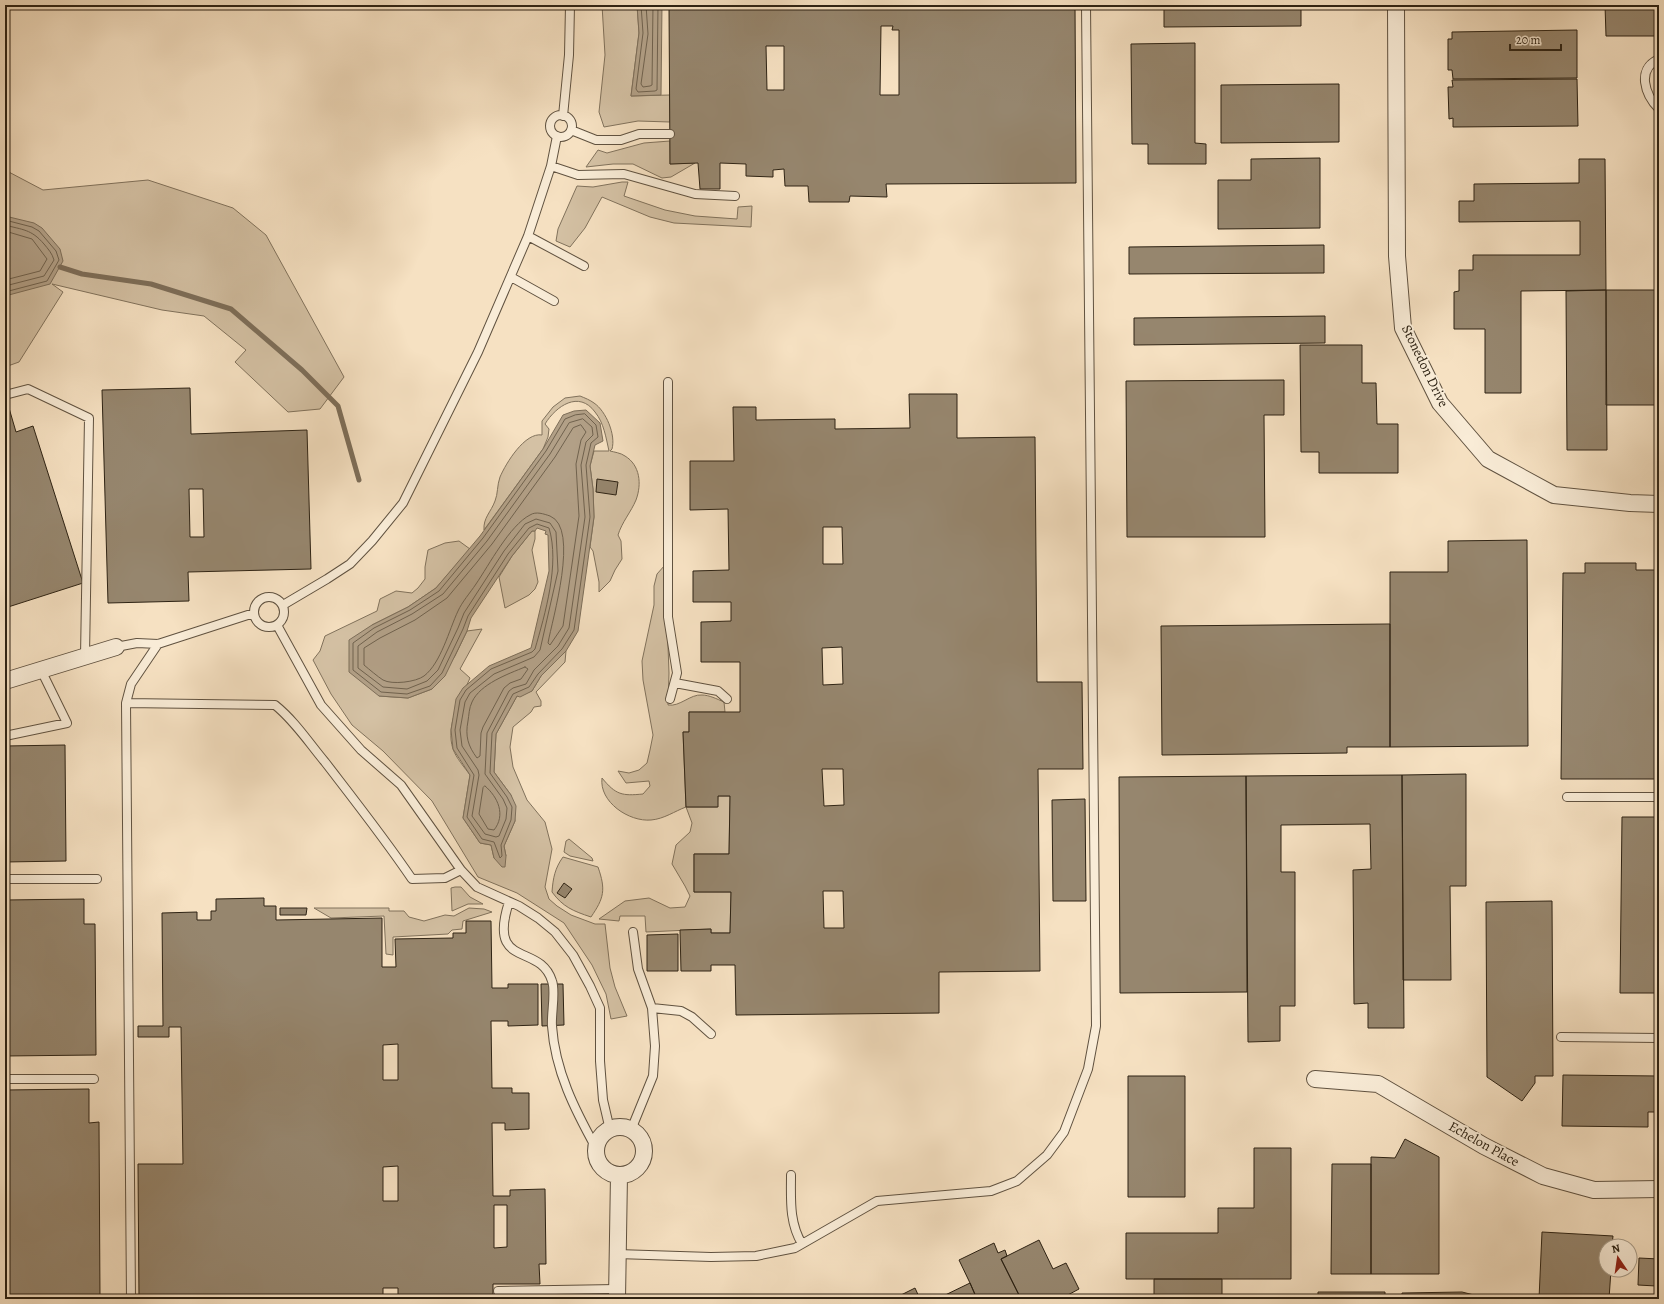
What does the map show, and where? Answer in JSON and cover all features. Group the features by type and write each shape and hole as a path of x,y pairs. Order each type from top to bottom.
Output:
{"street":[{"name":"Stonedon Drive","path":"1396,5 1397,256 1403,328 1440,403 1488,459 1554,495 1630,504 1659,504"},
{"path":"5,681 116,647"},
{"name":"Echelon Place","path":"1315,1079 1378,1084 1484,1146 1543,1176 1594,1190 1659,1189"},
{"path":"624,1128 631,1130 638,1136 642,1144 644,1153 641,1162 636,1169 628,1174 611,1174 604,1169 596,1156 596,1148 599,1140 610,1130 624,1128"},
{"path":"617,1294 619,1175"}],"lane":[{"path":"563,116 569,55 570,5"},
{"path":"617,1254 710,1257 756,1256 795,1248 877,1201 991,1191 1017,1181 1047,1155 1064,1132 1088,1069 1096,1026 1096,1018 1086,5"},
{"path":"1659,59 1650,65 1645,79 1648,94 1659,109"},
{"path":"563,116 570,120 572,124 571,130 565,136 554,135 550,124 555,118 563,116"},
{"path":"571,130 596,140 621,140 639,134 670,134"},
{"path":"283,604 350,564 372,541 403,503 478,352 511,277 528,236 551,166 557,136"},
{"path":"551,166 578,175 624,174 695,194 735,196"},
{"path":"528,236 584,266"},
{"path":"511,277 554,301"},
{"path":"668,382 668,617 678,673 670,699"},
{"path":"5,395 28,389 89,418 85,656"},
{"path":"272,597 283,604 285,614 283,619 277,625 272,627 263,626 256,619 254,613 256,605 263,598 272,597"},
{"path":"116,647 137,643 158,644 254,613"},
{"path":"277,625 321,705 361,750 402,785 461,870 477,887 538,918 555,932 573,955 600,1008 600,1061 603,1100 610,1130"},
{"path":"131,1299 126,703 131,684 158,644"},
{"path":"5,736 67,723 41,670"},
{"path":"675,683 718,692 727,699"},
{"path":"126,703 275,705 289,717 347,790 381,834 412,880 445,878 461,870"},
{"path":"1567,797 1659,796"},
{"path":"5,879 97,879"},
{"path":"509,902 502,928 504,938 509,946 542,965 553,981 552,1026 559,1068 580,1121 596,1148"},
{"path":"631,1130 652,1076 655,1046 652,1008 638,969 633,932"},
{"path":"652,1008 681,1011 692,1017 711,1034"},
{"path":"1561,1037 1659,1038"},
{"path":"5,1079 94,1079"},
{"path":"791,1175 792,1218 797,1235 802,1244"},
{"path":"498,1291 617,1294"}],"shaded area":[{"path":"602,5 637,5 639,33 631,96 670,95 670,122 638,121 604,127 599,112 605,55"},
{"path":"670,141 670,164 695,163 671,177 662,178 633,164 613,164 586,167 598,150 607,153 644,143"},
{"path":"5,170 43,190 148,180 233,208 266,235 344,377 320,409 288,412 235,362 246,350 204,316 162,310 52,284 63,292 19,362 5,367"},
{"path":"628,182 624,196 665,210 695,216 737,219 738,207 752,206 751,227 674,223 650,217 602,197 585,228 570,247 556,241 558,229 577,186 593,187"},
{"path":"580,396 592,402 606,417 613,437 612,449 610,451 622,454 634,464 639,481 636,500 618,535 621,541 622,559 610,581 599,592 599,582 593,551 590,547 594,517 590,466 594,451 609,451 601,421 589,405 575,401 561,406 555,411 545,424 549,429 548,437 543,449 484,530 486,518 496,498 500,477 511,457 529,438 536,435 542,435 542,421 553,407 565,398"},
{"path":"532,531 535,531 535,539 532,550 538,582 535,589 529,595 505,608 499,577 512,556"},
{"path":"459,541 470,549 436,588 408,607 372,625 379,696 408,698 432,689 455,656 467,631 482,629 460,669 470,678 455,712 452,722 451,740 456,756 470,775 463,818 480,843 491,845 494,858 506,856 504,846 515,821 511,795 494,772 496,734 517,696 532,691 541,676 566,651 565,662 536,692 541,701 541,706 534,707 531,712 513,727 510,747 513,767 527,800 545,822 552,849 545,887 549,899 571,915 595,924 605,924 610,968 615,987 627,1016 611,1019 606,994 592,965 564,923 517,893 478,877 432,801 383,751 352,725 331,694 313,660 320,651 325,636 377,611 380,599 396,591 412,593 418,588 425,579 425,567 428,550 445,543"},
{"path":"665,565 669,673 668,705 677,704 693,696 705,695 724,702 725,712 689,712 689,732 683,732 686,807 660,818 642,820 625,814 610,802 602,787 602,778 611,788 620,793 630,795 643,794 650,786 649,781 626,783 618,771 629,773 639,770 647,763 650,750 653,735 643,680 642,661 654,605 654,586 657,574"},
{"path":"718,796 730,796 729,854 694,854 694,892 731,892 730,933 711,933 711,929 646,932 645,916 620,916 619,921 599,919 625,901 649,898 670,908 685,907 690,896 672,864 676,845 690,832 692,823 686,807 717,807"},
{"path":"569,839 592,858 593,861 570,856 564,852 566,841"},
{"path":"563,857 598,867 603,888 599,904 591,917 569,908 552,892 555,873"},
{"path":"461,887 470,897 483,904 468,904 452,911 451,888"},
{"path":"314,908 389,908 389,911 404,911 409,917 424,921 445,915 454,916 469,908 484,909 492,912 463,921 462,929 452,930 448,934 393,937 393,955 386,954 384,916 331,918"}],"water":[{"path":"637,5 662,5 661,95 631,96 639,33"},
{"path":"5,216 34,223 42,228 60,249 63,261 50,284 5,296"},
{"path":"586,410 600,423 603,441 595,445 590,466 594,517 578,631 566,651 541,676 532,691 520,697 517,696 496,734 494,772 511,795 516,806 515,821 504,846 506,856 505,867 502,867 494,858 491,845 480,843 463,818 470,775 453,749 451,730 456,699 463,688 489,666 531,648 549,571 548,535 545,534 546,531 537,528 535,531 532,531 512,556 471,618 467,631 445,676 432,689 408,698 379,696 349,672 349,640 372,625 408,607 436,588 480,536 543,449 563,415 574,411"}],"building":[{"path":"669,5 1075,5 1076,183 886,184 887,197 850,196 849,202 809,202 808,186 785,186 784,169 773,170 773,177 746,176 746,164 720,163 720,189 700,189 698,163 670,164","holes":["881,26 893,26 892,30 899,30 899,95 880,95","766,46 784,46 784,90 767,90"]},
{"path":"1150,5 1301,5 1301,26 1164,27 1164,9 1150,9"},
{"path":"1460,5 1604,5 1604,6 1460,8"},
{"path":"1605,5 1659,5 1659,36 1606,36"},
{"path":"1577,30 1577,78 1453,79 1452,70 1448,70 1448,39 1452,39 1452,32"},
{"path":"1195,43 1195,143 1206,144 1206,164 1148,164 1148,144 1132,144 1131,44"},
{"path":"1577,79 1578,126 1453,127 1453,118 1449,119 1448,87 1453,87 1452,80"},
{"path":"1339,84 1339,142 1221,143 1221,85"},
{"path":"1320,158 1320,228 1218,229 1218,180 1251,180 1251,159"},
{"path":"1579,159 1605,159 1606,290 1521,291 1521,393 1485,393 1485,329 1454,329 1454,292 1459,291 1459,270 1473,270 1473,255 1580,255 1580,221 1459,222 1459,201 1474,201 1474,184 1579,183"},
{"path":"1324,245 1324,273 1129,274 1129,247"},
{"path":"1606,290 1659,290 1659,405 1606,405"},
{"path":"1606,290 1607,450 1567,450 1566,291"},
{"path":"1325,316 1325,343 1134,345 1134,318"},
{"path":"1300,345 1362,345 1362,383 1376,383 1377,424 1398,424 1398,473 1319,473 1319,452 1301,452"},
{"path":"1284,380 1284,415 1264,415 1265,537 1127,537 1126,381"},
{"path":"190,388 191,434 307,430 311,569 188,572 189,601 108,603 102,390","holes":["189,489 203,489 204,537 190,537"]},
{"path":"909,394 957,394 957,438 1035,437 1037,682 1082,682 1083,769 1038,769 1040,971 939,972 939,1013 736,1015 735,965 711,965 711,971 681,971 680,930 711,929 711,933 730,933 731,892 694,892 694,854 729,854 730,796 718,796 718,807 686,807 683,732 689,732 689,712 740,712 740,662 701,662 701,622 731,621 731,602 693,602 693,571 729,570 728,509 690,510 690,461 734,461 733,407 756,407 756,420 835,419 835,429 910,428","holes":["823,527 842,527 843,564 823,564","842,647 843,684 823,685 822,648","822,769 843,769 844,805 824,806","823,891 843,891 844,928 824,928"]},
{"path":"9,408 16,432 33,426 83,583 5,608 5,410"},
{"path":"597,479 618,482 616,495 596,492"},
{"path":"1527,540 1528,746 1390,747 1390,572 1448,572 1448,541"},
{"path":"1585,563 1636,563 1636,570 1659,570 1659,779 1561,779 1563,573 1585,573"},
{"path":"1390,624 1390,747 1347,747 1347,753 1162,755 1161,626"},
{"path":"65,745 66,861 5,862 5,746"},
{"path":"1466,774 1466,886 1450,886 1451,980 1403,980 1402,775"},
{"path":"1402,775 1404,1028 1368,1028 1368,1003 1354,1004 1353,870 1371,869 1370,824 1281,825 1281,872 1295,872 1295,1006 1280,1006 1280,1041 1248,1042 1246,776"},
{"path":"1246,776 1247,992 1120,993 1119,777"},
{"path":"1085,799 1086,901 1053,901 1052,800"},
{"path":"1622,817 1659,817 1659,993 1620,993"},
{"path":"564,883 572,889 565,898 557,893"},
{"path":"264,898 264,906 276,906 276,920 382,918 382,967 396,967 395,939 453,938 453,933 466,933 466,921 491,921 492,988 508,988 508,984 538,984 538,1025 508,1026 508,1021 491,1021 492,1088 512,1088 512,1093 529,1093 529,1129 505,1130 505,1123 492,1123 493,1196 510,1196 510,1190 545,1189 546,1264 539,1264 540,1284 493,1284 493,1299 398,1299 398,1288 383,1288 383,1299 139,1299 138,1164 183,1164 181,1027 169,1027 169,1037 138,1037 138,1026 163,1026 162,913 197,912 197,920 211,920 211,911 216,911 216,899","holes":["398,1044 398,1080 383,1080 383,1045","398,1166 398,1201 383,1201 383,1167","494,1205 507,1205 507,1247 494,1248"]},
{"path":"84,899 84,924 95,924 96,1055 5,1056 5,900"},
{"path":"1552,901 1553,1076 1535,1076 1535,1083 1522,1101 1487,1077 1486,902"},
{"path":"280,908 307,908 306,915 280,915"},
{"path":"678,934 678,971 647,971 647,935"},
{"path":"541,984 563,984 564,1025 542,1026"},
{"path":"1563,1075 1659,1076 1659,1112 1648,1112 1648,1127 1562,1126"},
{"path":"1128,1076 1185,1076 1185,1197 1128,1197"},
{"path":"89,1089 89,1123 99,1122 100,1299 5,1299 5,1090"},
{"path":"1405,1139 1439,1157 1439,1274 1371,1274 1371,1157 1395,1158"},
{"path":"1254,1148 1291,1148 1291,1279 1126,1279 1126,1233 1218,1233 1218,1208 1254,1208"},
{"path":"1332,1164 1371,1164 1371,1274 1331,1274"},
{"path":"1542,1232 1613,1236 1613,1238 1598,1238 1598,1278 1610,1278 1609,1299 1539,1299"},
{"path":"1039,1240 1053,1269 1066,1263 1079,1289 1066,1296 1068,1299 1021,1299 1001,1259"},
{"path":"994,1243 998,1253 1005,1250 1007,1256 1001,1259 1021,1299 977,1299 959,1260"},
{"path":"1639,1258 1659,1259 1659,1299 1655,1299 1656,1286 1638,1285"},
{"path":"1154,1279 1222,1279 1222,1299 1154,1299"},
{"path":"970,1283 977,1299 937,1299"},
{"path":"915,1288 920,1299 893,1299"},
{"path":"1318,1292 1385,1292 1385,1299 1318,1299"},
{"path":"1462,1292 1490,1299 1402,1299 1402,1293"}],"waterway":[{"path":"60,267 82,274 151,284 231,309 302,370 338,406 359,480"}]}
